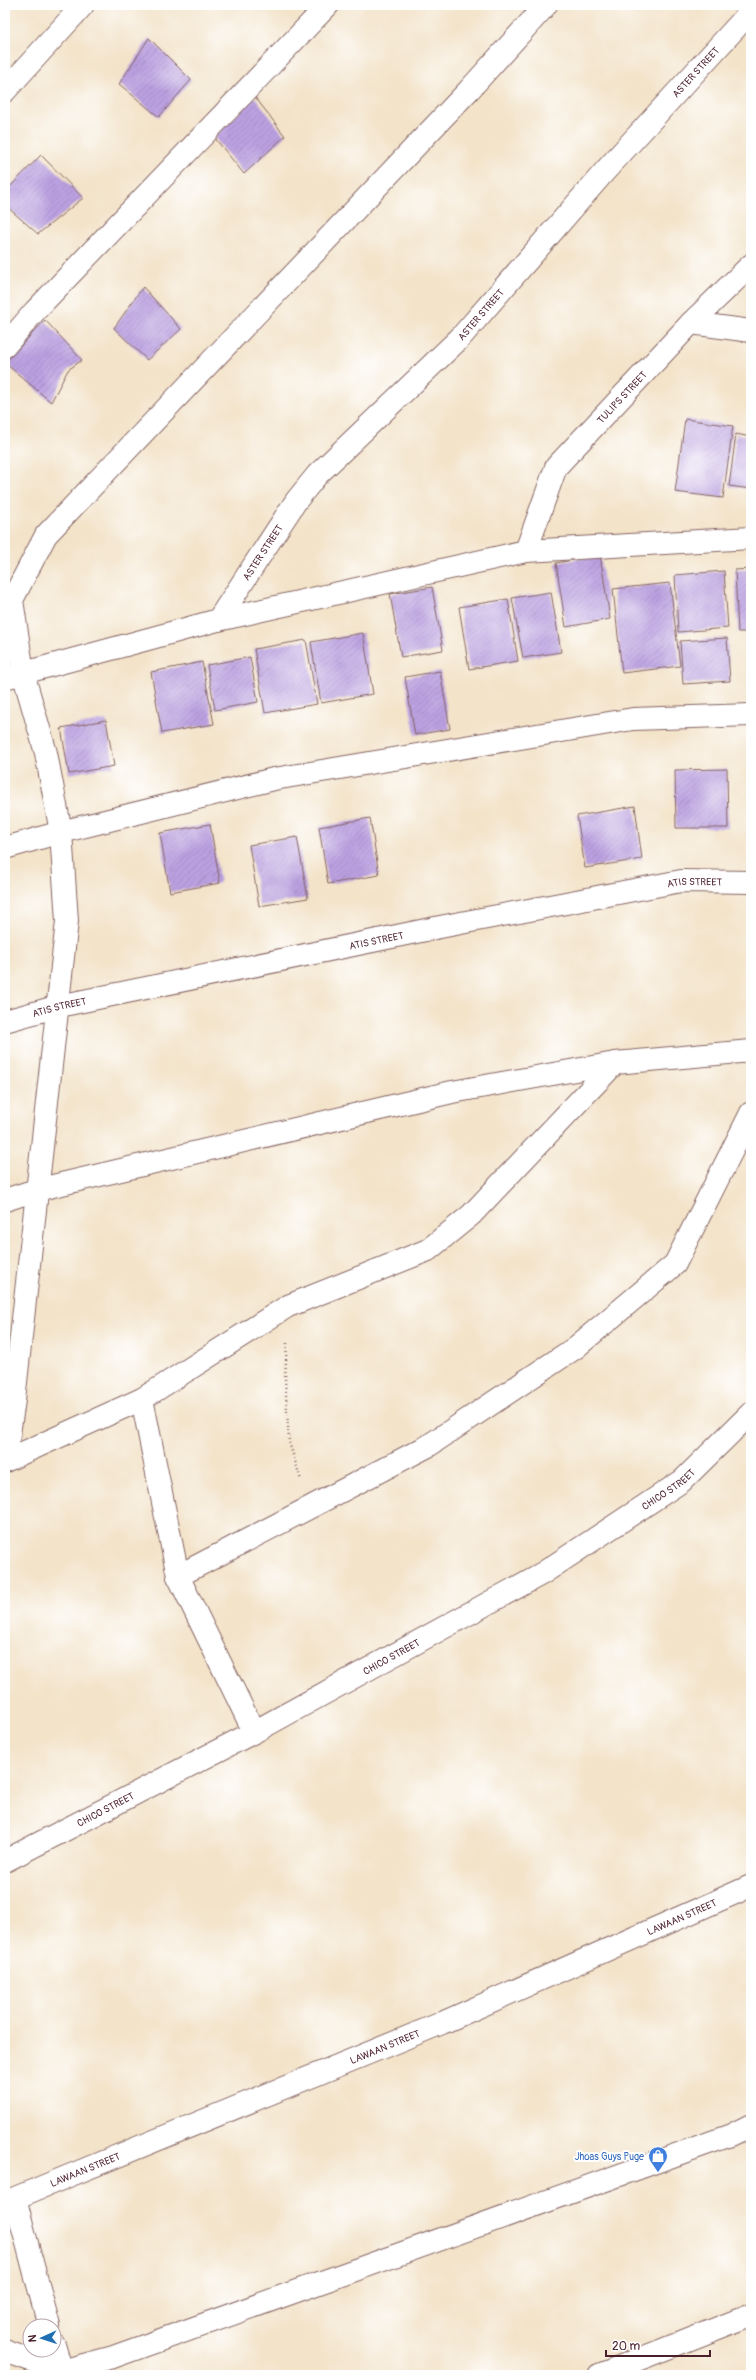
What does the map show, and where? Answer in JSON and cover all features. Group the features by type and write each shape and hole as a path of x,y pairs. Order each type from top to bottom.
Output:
{"street":[{"path":"5,90 83,5"},
{"path":"5,346 35,311 328,5"},
{"path":"5,1461 14,1400 36,1190 59,1006 67,921 61,832 46,753 14,675 12,600 46,535 469,90 546,5"},
{"name":"ASTER STREET","path":"218,620 296,501 317,475 460,338 605,171 751,11"},
{"name":"TULIPS STREET","path":"526,551 556,467 691,323 751,265"},
{"path":"691,323 751,331"},
{"path":"14,675 218,620 526,551 751,538"},
{"path":"5,848 61,832 274,778 634,719 751,715"},
{"name":"ATIS STREET","path":"5,1021 59,1006 446,926 681,881 751,882"},
{"path":"5,1200 36,1190 452,1092 615,1063 751,1052"},
{"path":"5,1461 142,1399 288,1306 428,1250 471,1215 615,1063"},
{"path":"178,1576 428,1446 575,1348 675,1264 751,1113"},
{"path":"142,1399 178,1576 254,1732"},
{"name":"CHICO STREET","path":"5,1861 254,1732 543,1573 682,1481 751,1413"},
{"name":"LAWAAN STREET","path":"47,2318 15,2198 442,2023 751,1886"},
{"path":"5,2351 62,2373 128,2352 731,2134 751,2125"},
{"path":"599,2375 751,2315"},
{"path":"58,2358 62,2373"}],"path":[{"path":"288,1306 285,1378 289,1442 309,1507"}],"building":[{"path":"149,38 191,80 159,117 119,84"},
{"path":"255,97 285,136 244,174 214,137"},
{"path":"41,155 83,198 38,234 5,205 5,192"},
{"path":"143,287 181,329 147,360 114,328"},
{"path":"45,320 82,360 68,370 51,402 5,363"},
{"path":"685,419 733,426 723,498 675,492"},
{"path":"736,434 751,437 751,489 729,486"},
{"path":"600,555 610,619 566,627 556,563"},
{"path":"751,569 751,632 738,632 735,570"},
{"path":"724,571 728,628 678,632 675,575"},
{"path":"670,583 680,666 622,673 613,589"},
{"path":"432,587 443,650 401,657 390,594"},
{"path":"551,592 561,652 523,658 512,598"},
{"path":"508,599 518,661 469,669 459,607"},
{"path":"363,633 373,694 321,703 311,642"},
{"path":"727,638 730,681 683,684 680,641"},
{"path":"306,640 317,704 265,713 254,649"},
{"path":"250,657 258,702 215,710 207,665"},
{"path":"202,662 214,724 162,733 151,672"},
{"path":"440,671 450,729 415,735 405,677"},
{"path":"106,720 114,766 69,774 61,728"},
{"path":"727,769 728,828 676,828 675,770"},
{"path":"635,806 642,859 585,868 577,816"},
{"path":"370,818 379,875 328,884 319,827"},
{"path":"210,824 220,883 170,892 160,833"},
{"path":"297,837 308,898 259,906 249,845"}],"place":[{"name":"Jhoas Guys Puge","path":"658,2173"}]}
